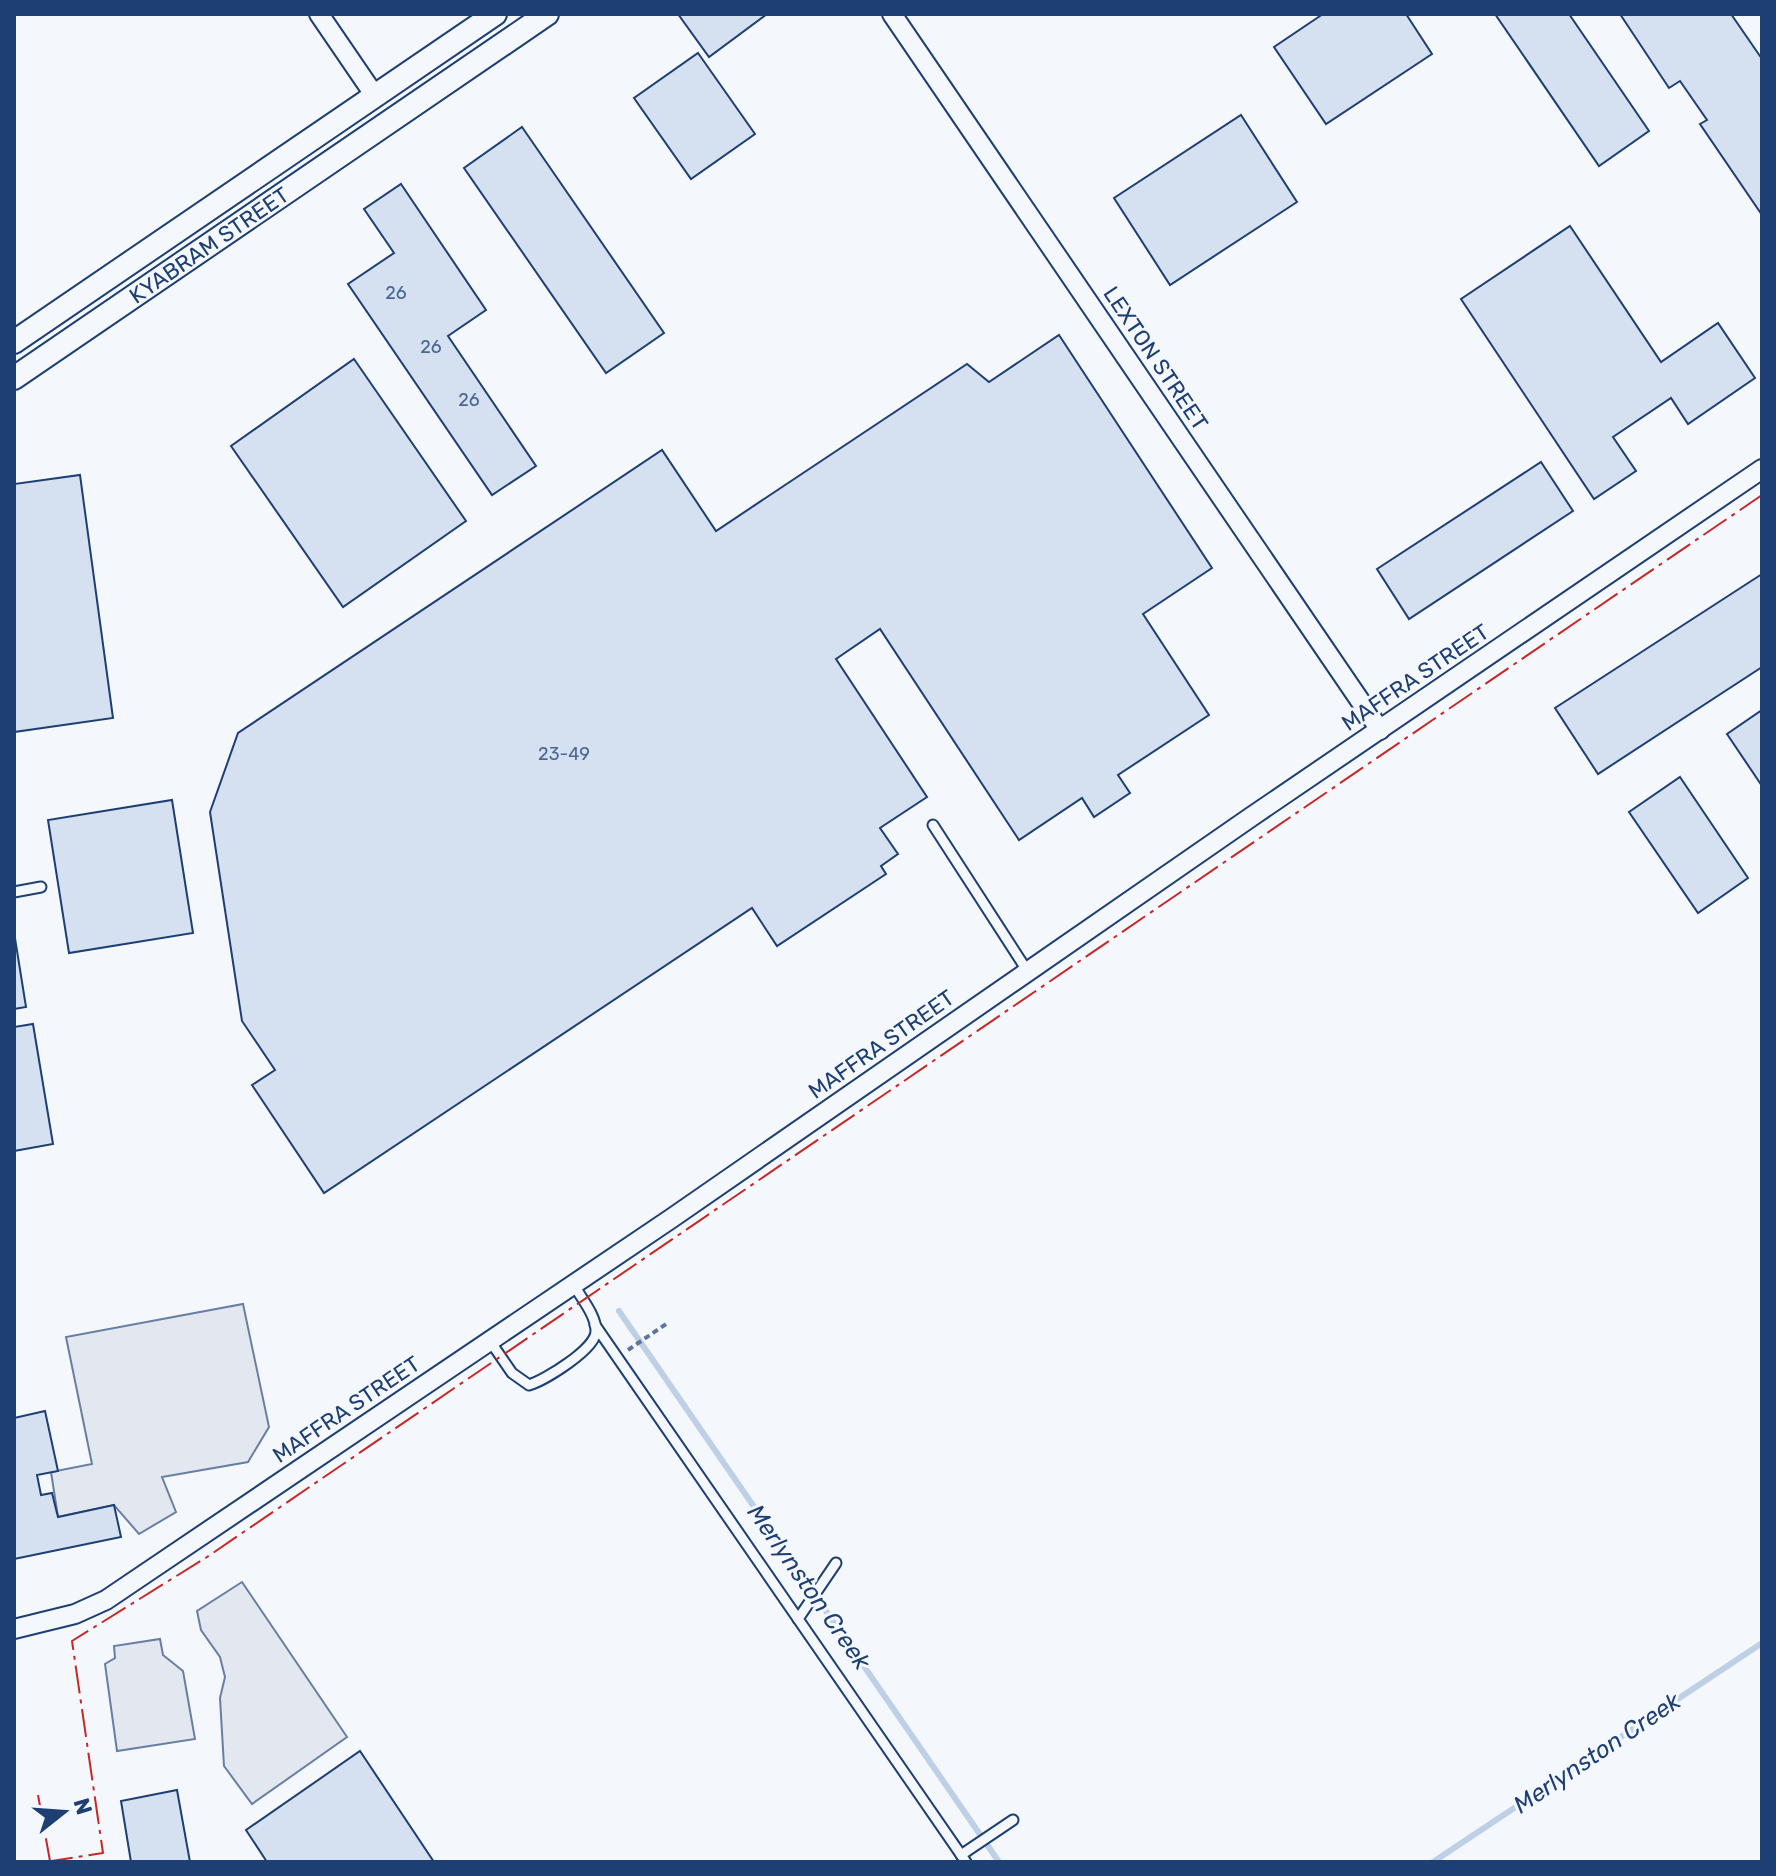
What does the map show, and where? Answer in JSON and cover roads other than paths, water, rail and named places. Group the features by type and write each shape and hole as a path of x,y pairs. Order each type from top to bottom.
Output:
{"street":[{"path":"319,14 391,120"},
{"name":"KYABRAM STREET","path":"14,342 495,14"},
{"name":"KYABRAM STREET","path":"18,368 547,14"},
{"name":"LEXTON STREET","path":"892,14 1380,730"},
{"name":"MAFFRA STREET","path":"14,1629 75,1614 106,1600 574,1285 1762,469"}],"lane":[{"path":"933,825 1028,972"},
{"path":"14,892 41,887"},
{"path":"574,1285 595,1325 964,1859 973,1847 1013,1820"},
{"path":"490,1341 512,1373 529,1385 587,1349 594,1340 595,1325"},
{"path":"798,1619 836,1563"}],"waterway":[{"name":"Merlynston Creek","path":"619,1311 999,1862"},
{"name":"Merlynston Creek","path":"1433,1862 1762,1643"}]}
